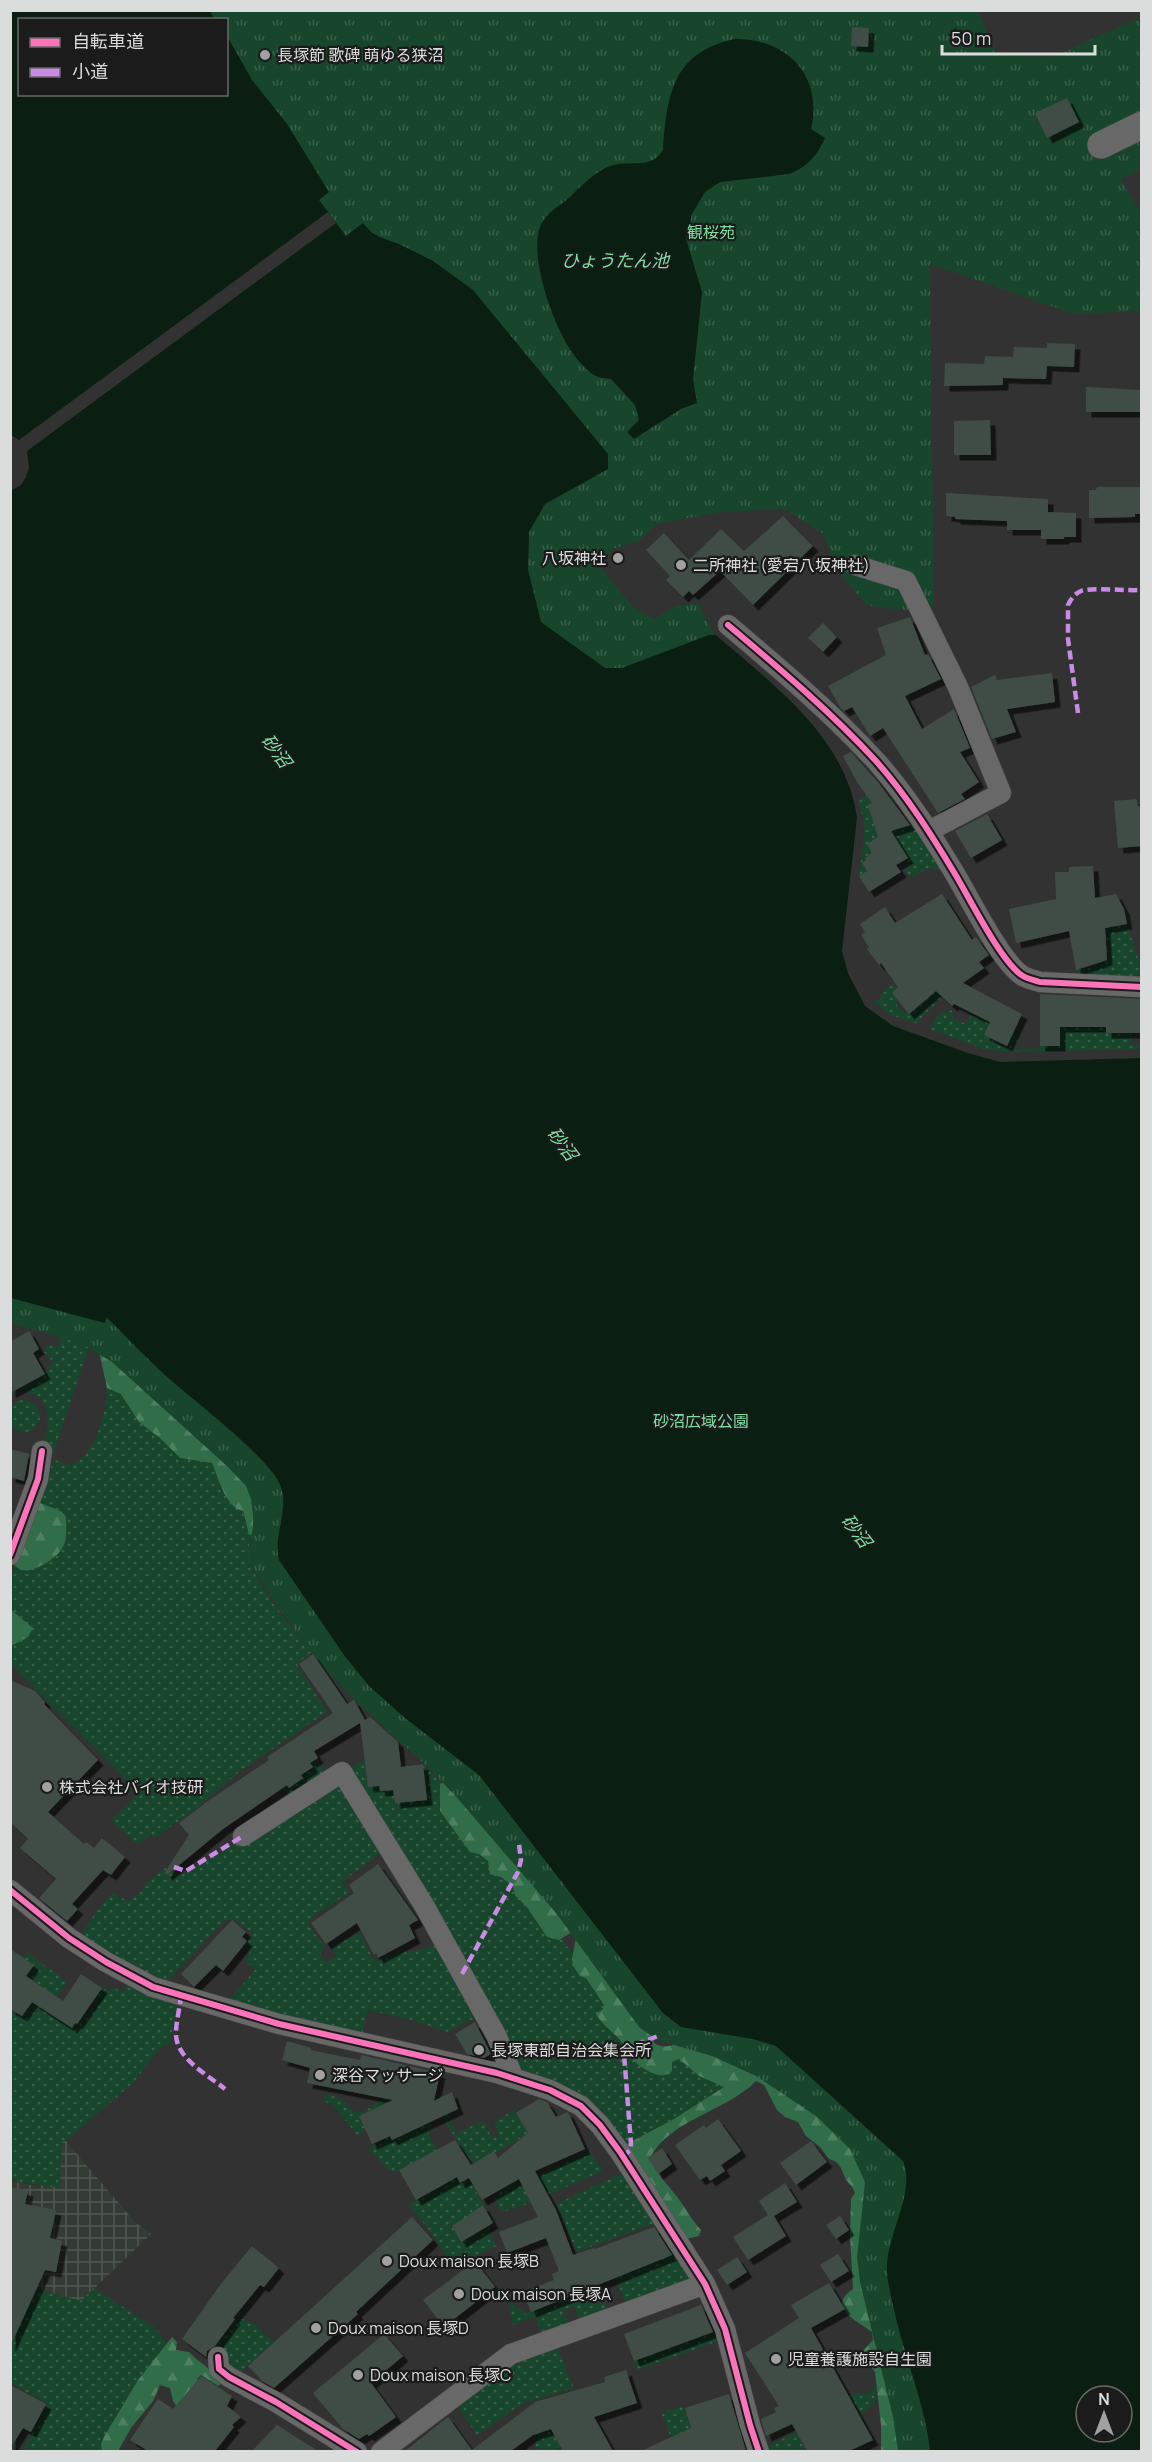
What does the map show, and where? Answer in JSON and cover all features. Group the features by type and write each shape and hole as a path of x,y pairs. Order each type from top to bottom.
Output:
{"street":[{"path":"1101,145 1142,125"},
{"path":"855,566 906,581 958,687 1001,793 929,831"},
{"path":"728,625 796,683 876,761 929,831 1001,951 1024,978 1040,982 1142,987"},
{"path":"10,1555 38,1479 42,1451"},
{"path":"243,1836 342,1772 425,1907 497,2037 513,2077"},
{"path":"10,1890 69,1938 106,1962 153,1987 279,2024 513,2077 562,2095 581,2106 600,2125 650,2197 705,2284 725,2329 759,2451"},
{"path":"381,2451 511,2354 705,2284"},
{"path":"218,2357 219,2369 229,2377 276,2402 332,2446 357,2451"}],"shaded area":[{"path":"66,2141 135,2222 151,2234 81,2301 37,2289 11,2342 11,2181 40,2187 62,2142"}],"green space":[{"name":"砂沼","path":"977,10 997,55 1052,57 1141,17 1141,169 1120,179 1141,212 1141,311 1074,314 930,264 934,609 899,610 867,605 840,574 822,533 785,509 721,512 656,524 639,541 612,549 599,566 633,607 654,619 678,605 699,604 712,632 790,700 825,740 849,785 857,818 842,951 848,973 865,1006 893,1026 1000,1062 1141,1058 1141,2451 898,2451 893,2417 860,2282 857,2258 865,2182 850,2149 816,2116 756,2076 712,2056 657,2040 639,2027 556,1913 459,1800 430,1769 353,1698 304,1643 249,1562 253,1515 251,1499 246,1486 112,1362 82,1344 11,1323 10,11"},
{"path":"866,795 877,809 878,835 913,824 942,867 937,870 929,868 910,877 904,869 908,858 879,836 867,844 872,853 865,857 866,860 862,863 867,871 859,876 864,820 859,800"},
{"path":"1127,924 1141,967 1141,976 1138,979 1083,974 1076,970 1107,960 1106,937 1098,930"},
{"path":"894,984 898,988 892,993 899,1001 896,1004 904,1014 907,1012 909,1014 939,988 944,995 916,1023 891,1015 873,1002 880,1000 881,994"},
{"path":"950,1010 953,1018 966,1024 971,1015 1014,1031 1019,1039 1012,1046 1013,1049 1040,1048 1047,1036 1057,1029 1080,1024 1131,1033 1131,1045 1141,1045 1141,1049 1014,1052 985,1050 930,1029 937,1016"},
{"path":"105,1323 267,1460 255,1536 249,1534 243,1511 237,1509 227,1498 212,1463 180,1458 139,1422 121,1394 107,1388 100,1356"},
{"path":"61,1337 89,1347 53,1454 46,1452 48,1422 43,1401 20,1388 45,1374 53,1362 44,1352 46,1346 59,1346"},
{"path":"100,1356 212,1463 218,1476 242,1502 244,1520 253,1527 249,1543 249,1559 252,1569 276,1607 312,1652 297,1664 327,1712 239,1772 194,1810 156,1837 151,1835 138,1844 111,1821 137,1795 133,1787 11,1665 10,1580 54,1459 68,1464 79,1461 92,1445 97,1434 107,1394"},
{"path":"24,1400 35,1405 40,1416 35,1427 24,1432 13,1427 8,1416 13,1405"},
{"path":"40,1503 61,1511 66,1517 65,1543 58,1554 44,1564 32,1569 21,1569 11,1562 19,1517"},
{"path":"10,1609 33,1628 28,1637 11,1646"},
{"path":"364,1758 368,1787 379,1786 381,1791 393,1790 395,1803 427,1799 423,1764 441,1783 543,1913 640,2048 683,2056 734,2080 674,2119 623,2146 528,2075 521,2068 431,1902 374,1815 378,1809 348,1772"},
{"path":"315,1759 327,1775 290,1799 283,1787 286,1784 289,1787 303,1778 301,1775 312,1767 310,1763"},
{"path":"448,1780 575,1930 559,1940 547,1937 527,1907 515,1895 513,1886 501,1877 490,1874 488,1861 479,1854 470,1852 440,1811 440,1784"},
{"path":"338,1783 383,1851 342,1882 349,1893 312,1917 308,1925 325,1947 320,1953 326,1963 337,1956 332,1948 359,1932 374,1961 401,1951 416,1951 438,1943 477,2017 447,2032 411,2020 368,2010 362,2034 228,2001 255,1970 244,1959 250,1953 246,1949 247,1939 253,1933 233,1919 224,1921 164,1985 79,1937 104,1901 114,1893 127,1901 139,1894 148,1881 165,1868 182,1875"},
{"path":"576,1938 653,2035 654,2043 669,2046 693,2035 853,2122 925,2451 881,2451 881,2425 875,2372 861,2353 873,2340 872,2332 846,2313 842,2302 853,2289 850,2236 851,2199 855,2193 839,2165 829,2159 820,2147 806,2136 798,2122 785,2117 777,2110 764,2085 756,2081 730,2100 670,2134 650,2158 659,2174 701,2230 699,2236 681,2240 623,2146 674,2119 724,2087 699,2076 679,2059 672,2062 672,2071 661,2075 641,2067 627,2054 622,2043 596,2014 603,2009 604,2005 586,1978 580,1976 573,1966"},
{"path":"28,1953 67,1982 47,2011 72,2028 85,2012 88,2014 96,2003 93,2001 102,1988 109,1991 112,1987 123,1992 129,1982 179,2001 169,2045 161,2047 133,2083 62,2142 60,2188 11,2181 10,2102 13,2090 10,2089 10,2011 22,2016 42,1987 16,1969"},
{"path":"328,2093 346,2103 353,2112 362,2112 392,2095 408,2094 359,2116 365,2129 358,2136 333,2105 323,2101"},
{"path":"444,2094 448,2102 443,2105 456,2133 483,2121 491,2136 497,2137 499,2135 494,2122 514,2110 529,2134 475,2163 471,2161 438,2112 433,2099"},
{"path":"430,2122 435,2128 428,2132 437,2152 395,2172 388,2170 368,2148 390,2136 393,2141 414,2130 413,2126"},
{"path":"590,2151 603,2171 548,2195 537,2175"},
{"path":"627,2171 658,2222 577,2252 556,2204"},
{"path":"456,2177 460,2183 470,2180 493,2223 488,2230 497,2246 453,2266 433,2235 409,2205"},
{"path":"514,2184 522,2185 531,2203 502,2212 495,2197 499,2192"},
{"path":"660,2225 695,2279 629,2303 625,2302 615,2277 671,2255"},
{"path":"598,2285 607,2311 580,2320 574,2306 563,2310 568,2324 542,2335 535,2316 513,2325 508,2298 516,2308 522,2309 524,2314 541,2308 542,2311 558,2304 555,2296 562,2299"},
{"path":"94,2288 157,2329 167,2344 138,2380 101,2444 102,2451 22,2451 48,2404 11,2383 11,2342 37,2289 81,2301"},
{"path":"238,2317 254,2324 274,2342 237,2375 209,2354 230,2331"},
{"path":"718,2330 721,2340 637,2370 634,2361"},
{"path":"172,2337 177,2342 176,2350 189,2352 212,2372 221,2384 218,2386 201,2375 197,2379 201,2383 177,2407 170,2388 160,2385 153,2401 131,2428 118,2451 102,2451 101,2444 104,2437 138,2380"},
{"path":"555,2341 574,2388 523,2403 477,2435 454,2401 514,2357"},
{"path":"876,2387 872,2406 861,2414 856,2405 844,2411 846,2395 868,2393"},
{"path":"580,2388 594,2429 553,2451 536,2452 534,2428 583,2418 576,2390"},
{"path":"683,2406 692,2431 692,2449 674,2451 676,2450 662,2415 666,2411"},
{"path":"796,2432 805,2448 796,2452 766,2451 765,2448"}],"water":[{"name":"砂沼","path":"10,11 210,11 214,18 18,18 18,96 228,96 228,38 252,80 287,124 329,192 319,200 346,236 363,223 372,233 433,261 473,290 608,454 608,469 545,504 529,532 528,570 541,622 605,668 622,668 709,635 716,635 783,694 823,738 838,762 850,789 857,818 842,951 848,973 865,1006 893,1026 1000,1062 1141,1058 1141,2451 930,2451 924,2415 898,2327 887,2273 891,2241 906,2186 903,2161 776,2046 753,2039 681,2027 663,2013 479,1775 405,1718 369,1686 344,1655 279,1560 278,1541 283,1496 274,1475 247,1445 165,1375 106,1317 105,1323 11,1298"},
{"name":"ひょうたん池","path":"735,39 771,46 786,54 797,64 806,77 812,93 811,129 825,138 811,160 789,174 720,182 705,192 692,214 686,239 702,292 693,379 697,403 681,409 634,439 627,432 639,420 635,405 611,379 598,377 586,369 560,331 541,276 537,245 539,232 548,214 599,172 617,164 646,162 658,156 663,150 667,111 677,78 698,54 714,45"}],"pier":[{"path":"328,212 336,223 27,451 29,468 26,477 21,485 11,491 11,435 19,440"}],"building":[{"path":"852,27 869,28 868,47 851,46"},
{"path":"1067,98 1079,122 1047,138 1035,113"},
{"path":"1047,343 1075,344 1074,367 1047,366 1046,379 1003,378 1003,385 944,386 945,363 984,364 985,356 1013,357 1014,347 1047,348"},
{"path":"1086,387 1142,390 1142,412 1086,412"},
{"path":"990,420 991,455 954,455 954,421"},
{"path":"1097,487 1142,487 1142,514 1135,514 1135,517 1089,518 1089,490 1096,490"},
{"path":"946,493 1048,499 1048,512 1076,513 1076,537 1041,539 1041,530 1007,530 1007,521 955,519 955,517 946,516"},
{"path":"783,516 813,546 753,605 720,571 693,595 689,591 683,597 666,580 670,576 646,550 664,533 689,560 721,529 744,551"},
{"path":"910,617 925,655 928,654 941,679 905,696 922,729 954,709 970,748 960,752 979,782 961,794 965,799 938,813 883,728 870,736 852,707 844,711 828,686 886,655 877,628"},
{"path":"823,623 837,637 823,652 808,638"},
{"path":"1052,673 1055,702 1007,709 1016,732 992,739 971,687 995,675 997,680"},
{"path":"851,752 878,782 910,825 891,831 908,858 896,865 901,872 869,892 859,876 867,871 862,863 872,853 867,844 878,837 868,805 872,803 843,756"},
{"path":"1136,799 1138,806 1142,806 1142,846 1118,848 1114,801"},
{"path":"987,814 1002,840 971,858 955,831"},
{"path":"1093,866 1095,898 1116,894 1124,909 1127,924 1105,928 1107,960 1076,970 1069,931 1016,943 1009,909 1056,899 1055,872 1069,872 1069,867"},
{"path":"942,894 972,940 976,937 989,955 979,962 984,968 963,983 1022,1014 1007,1046 984,1035 990,1022 954,1004 952,1006 936,991 909,1014 892,993 898,987 881,963 879,965 867,949 869,947 861,935 865,932 860,924 885,907 895,923"},
{"path":"1040,994 1142,999 1142,1033 1106,1033 1106,1027 1060,1027 1060,1046 1040,1046"},
{"path":"29,1331 39,1349 33,1353 45,1374 10,1393 10,1342"},
{"path":"10,1449 29,1454 24,1481 10,1477"},
{"path":"313,1654 347,1704 354,1700 365,1720 370,1717 398,1742 401,1767 423,1764 427,1800 395,1803 393,1790 380,1791 379,1786 368,1787 360,1723 314,1751 318,1758 310,1763 313,1767 301,1775 303,1778 289,1788 287,1785 223,1829 167,1875 165,1872 189,1835 179,1823 269,1760 267,1757 333,1713 299,1664"},
{"path":"10,1680 35,1691 45,1702 44,1704 98,1760 48,1812 84,1844 86,1842 94,1848 102,1838 125,1857 111,1875 103,1870 72,1904 78,1909 67,1921 39,1898 56,1879 20,1848 28,1839 10,1822"},
{"path":"378,1864 418,1920 409,1925 415,1938 378,1958 376,1953 374,1955 357,1923 326,1944 311,1923 354,1893 349,1885"},
{"path":"232,1920 246,1932 242,1937 247,1941 223,1971 216,1965 194,1987 181,1974"},
{"path":"10,1949 34,1965 26,1976 63,2001 81,1974 102,1988 77,2024 75,2023 72,2028 32,2002 22,2016 10,2009"},
{"path":"475,2022 491,2054 484,2058 467,2054 455,2034"},
{"path":"287,2041 311,2048 310,2050 360,2060 361,2055 440,2073 434,2101 452,2092 458,2109 392,2140 390,2136 372,2144 359,2116 393,2100 307,2083 310,2068 282,2060"},
{"path":"539,2099 547,2102 556,2117 567,2112 569,2114 585,2149 535,2171 556,2210 573,2255 654,2227 672,2255 531,2312 523,2292 554,2280 552,2274 559,2271 546,2238 507,2253 499,2232 538,2217 519,2179 482,2200 469,2178 460,2183 457,2177 416,2200 399,2170 455,2140 471,2165 494,2151 498,2158 528,2133 516,2113"},
{"path":"718,2119 741,2151 721,2165 725,2171 710,2181 707,2176 700,2180 675,2145 704,2125 706,2128"},
{"path":"811,2141 827,2162 796,2185 780,2163"},
{"path":"662,2148 672,2164 658,2174 648,2158"},
{"path":"785,2183 797,2202 774,2216 786,2236 748,2260 733,2237 768,2215 759,2201"},
{"path":"10,2187 28,2191 25,2204 56,2210 50,2238 62,2241 56,2272 45,2270 10,2347"},
{"path":"483,2205 493,2223 461,2242 452,2226"},
{"path":"840,2216 849,2230 836,2239 826,2225"},
{"path":"412,2217 433,2240 356,2312 358,2314 274,2388 262,2381 248,2366"},
{"path":"252,2246 279,2268 264,2287 260,2285 233,2318 235,2319 215,2346 207,2351 206,2357 182,2339 220,2285"},
{"path":"838,2254 849,2271 831,2282 820,2265"},
{"path":"737,2257 747,2272 727,2285 717,2270"},
{"name":"Doux maison 長塚A","path":"475,2261 495,2287 444,2327 423,2300"},
{"path":"829,2283 845,2309 811,2328 873,2440 849,2451 807,2451 792,2424 766,2436 761,2419 776,2412 774,2408 779,2406 745,2353 799,2318 791,2305"},
{"path":"701,2305 713,2332 634,2361 624,2334"},
{"path":"384,2334 403,2356 371,2383 396,2417 369,2436 367,2434 359,2439 343,2429 313,2393"},
{"path":"626,2370 637,2403 594,2417 613,2451 563,2451 551,2429 533,2435 511,2451 405,2451 448,2417 472,2450 535,2402 605,2382 604,2377"},
{"path":"201,2376 232,2396 227,2406 241,2417 232,2425 234,2427 215,2451 148,2451 130,2440 158,2399 173,2409"},
{"path":"10,2385 46,2404 31,2432 23,2428 10,2449"},
{"path":"729,2394 746,2451 641,2451 691,2428 685,2408"},
{"path":"277,2425 318,2451 252,2451"}],"marked path":[{"path":"1078,713 1068,639 1068,605 1081,591 1139,590 1142,588"},
{"path":"174,1867 186,1871 243,1836"},
{"path":"462,1974 518,1872 521,1860 519,1844"},
{"path":"181,1995 177,2042 194,2065 225,2089"},
{"path":"623,2157 630,2150 631,2144 624,2054 632,2046 658,2036"}],"cycle path":[{"path":"728,625 823,708 887,774 928,830 996,945 1015,969 1025,977 1040,982 1142,987"},
{"path":"10,1555 38,1479 42,1451"},
{"path":"10,1890 69,1938 106,1962 153,1987 279,2024 497,2073 550,2090 581,2106 600,2125 620,2152 705,2284 725,2329 759,2452"},
{"path":"218,2357 219,2369 229,2377 276,2402 357,2452"}],"place":[{"name":"長塚節 歌碑 萌ゆる狭沼","path":"265,55"},
{"name":"八坂神社","path":"618,558"},
{"name":"二所神社 (愛宕八坂神社)","path":"681,565"},
{"name":"株式会社バイオ技研","path":"47,1787"},
{"name":"長塚東部自治会集会所","path":"479,2050"},
{"name":"深谷マッサージ","path":"320,2075"},
{"name":"Doux maison 長塚B","path":"387,2261"},
{"name":"Doux maison 長塚A","path":"459,2294"},
{"name":"Doux maison 長塚D","path":"316,2328"},
{"name":"児童養護施設自生園","path":"776,2359"},
{"name":"Doux maison 長塚C","path":"358,2375"}],"park label":[{"name":"観桜苑","path":"711,232"},
{"name":"砂沼広域公園","path":"701,1421"}]}
